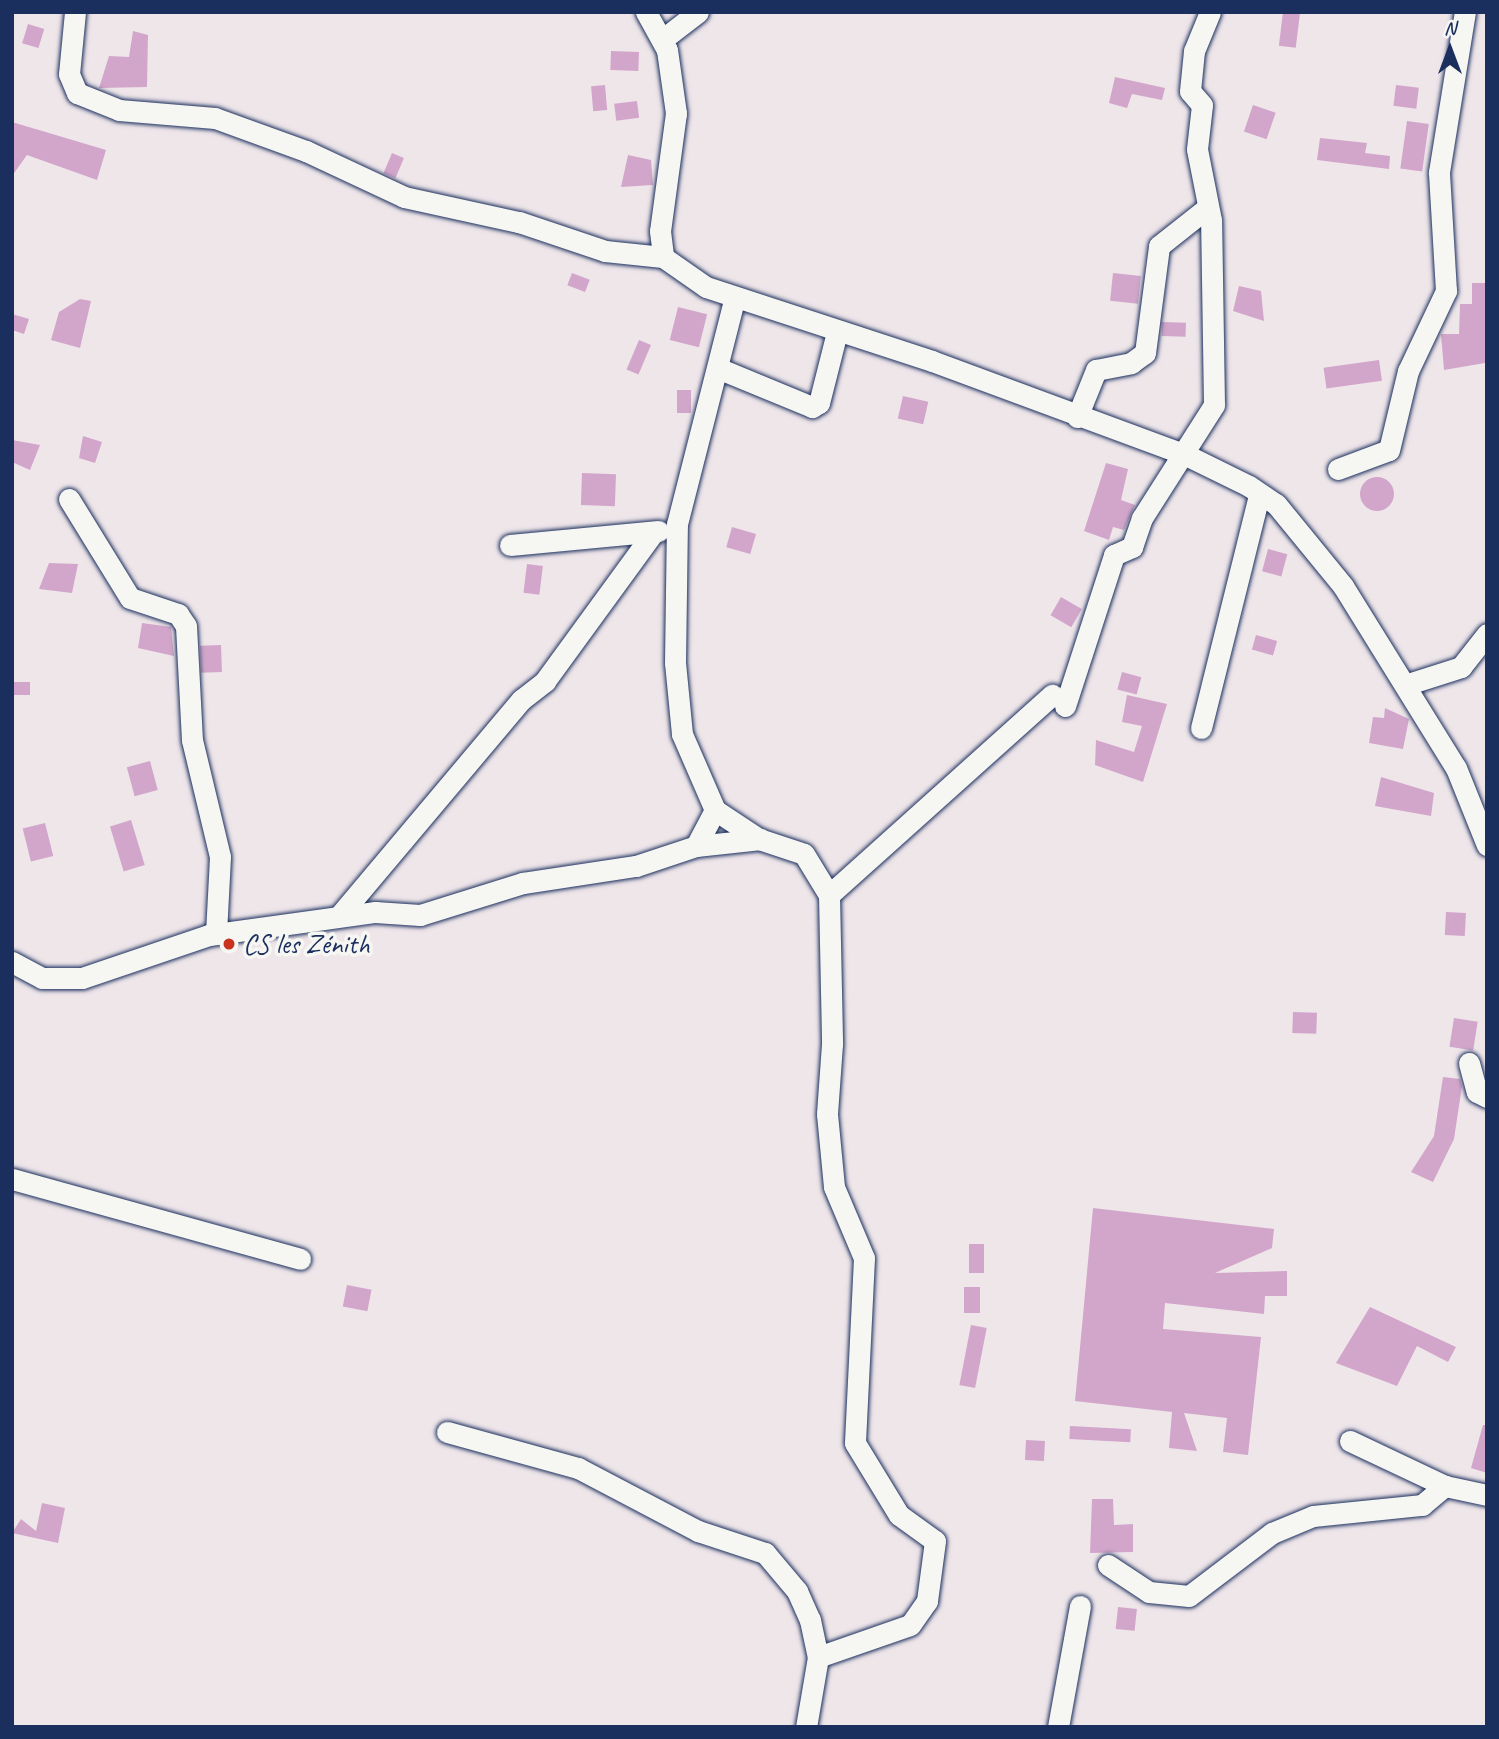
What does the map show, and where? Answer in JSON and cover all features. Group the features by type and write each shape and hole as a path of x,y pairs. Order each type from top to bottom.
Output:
{"street":[{"path":"75,12 69,74 77,93 119,110 215,118 306,151 404,197 519,222 605,251 663,257 706,288 1186,456 1276,504 1343,586 1408,684 1456,768 1487,845"},
{"path":"646,12 663,39 676,113 660,231 663,257"},
{"path":"663,39 698,12"},
{"path":"829,895 1058,701 1114,555 1132,547 1142,518 1186,456 1214,405 1214,267 1197,149 1202,105 1190,91 1194,51 1210,12"},
{"path":"1338,469 1389,450 1408,371 1446,290 1439,172 1465,12"},
{"path":"1077,416 1097,370 1131,363 1145,353 1158,246 1207,208"},
{"path":"735,297 720,369 677,524 675,663 682,734 715,810 761,839 804,854 829,895 832,1044 827,1114 834,1187 864,1258 855,1443 899,1515 935,1541 926,1601 910,1625 818,1657"},
{"path":"720,369 812,407 819,403 837,332"},
{"path":"1201,728 1259,496"},
{"path":"69,499 130,598 178,614 186,626 192,740 220,857 216,934"},
{"path":"510,545 653,533 677,524"},
{"path":"340,915 521,700 545,681 653,533"},
{"path":"1408,684 1461,667 1487,634"},
{"path":"696,846 715,810"},
{"path":"12,962 42,978 82,978 216,934 340,915 420,915 523,883 636,866 696,846 761,839"},
{"path":"1469,1063 1477,1092 1487,1097"},
{"path":"12,1179 300,1259"},
{"path":"447,1432 578,1468 698,1531 765,1553 797,1591 818,1657 806,1727"},
{"path":"1350,1441 1445,1486 1487,1495"},
{"path":"1108,1565 1149,1592 1189,1595 1272,1533 1313,1516 1422,1505 1445,1486"},
{"path":"1058,1727 1080,1606"}],"building":[{"path":"1283,12 1300,14 1296,48 1279,46"},
{"path":"28,24 44,29 38,48 22,43"},
{"path":"133,31 148,35 147,87 99,88 109,56 129,57"},
{"path":"611,51 639,52 638,71 610,70"},
{"path":"1115,77 1165,88 1162,100 1132,94 1127,108 1109,103"},
{"path":"605,85 607,110 593,111 591,86"},
{"path":"1396,85 1419,88 1416,109 1393,106"},
{"path":"637,101 639,118 616,121 614,104"},
{"path":"1253,105 1276,113 1267,139 1244,131"},
{"path":"1407,121 1429,124 1422,172 1400,169"},
{"path":"12,122 106,150 97,180 27,155 12,176"},
{"path":"1320,138 1367,143 1365,153 1390,156 1389,169 1317,160"},
{"path":"392,153 404,158 395,178 383,173"},
{"path":"628,155 651,160 653,185 621,187"},
{"path":"572,273 590,280 585,292 567,285"},
{"path":"1113,273 1141,276 1138,304 1110,301"},
{"path":"1472,283 1487,283 1485,363 1444,370 1441,334 1459,334 1460,304 1472,304"},
{"path":"1239,286 1261,291 1264,321 1233,311"},
{"path":"80,299 91,301 80,348 51,340 59,312"},
{"path":"678,307 707,314 699,347 670,340"},
{"path":"12,314 29,319 24,334 12,330"},
{"path":"1162,322 1186,323 1185,337 1162,336"},
{"path":"639,340 651,345 638,375 626,369"},
{"path":"1379,360 1382,381 1326,389 1324,368"},
{"path":"677,390 691,390 691,413 677,413"},
{"path":"903,396 928,402 923,424 898,418"},
{"path":"83,436 102,442 95,463 79,458"},
{"path":"12,440 40,445 30,470 12,462"},
{"path":"1106,463 1128,469 1121,500 1135,505 1124,530 1113,527 1109,540 1084,531"},
{"path":"582,473 616,474 615,506 581,505"},
{"path":"1377,477 1389,482 1394,494 1389,506 1377,511 1365,506 1360,494 1365,482"},
{"path":"732,527 756,534 750,554 726,547"},
{"path":"1268,549 1287,554 1281,576 1262,571"},
{"path":"49,563 78,564 72,593 39,589"},
{"path":"527,564 543,566 539,595 523,593"},
{"path":"1061,597 1082,609 1071,627 1050,615"},
{"path":"142,623 171,627 174,656 138,648"},
{"path":"1256,635 1277,641 1273,655 1252,649"},
{"path":"221,645 222,672 201,673 200,646"},
{"path":"1122,672 1141,677 1137,695 1117,689"},
{"path":"12,682 30,682 30,695 12,695"},
{"path":"1127,695 1167,704 1143,782 1095,765 1096,740 1134,752 1142,726 1122,722"},
{"path":"1385,708 1409,719 1403,749 1369,743 1373,717 1384,718"},
{"path":"150,761 158,790 135,796 127,767"},
{"path":"1381,777 1434,793 1431,816 1375,806"},
{"path":"131,820 145,865 124,871 110,826"},
{"path":"45,823 53,856 31,862 23,829"},
{"path":"1446,912 1466,913 1465,936 1445,935"},
{"path":"1293,1012 1317,1013 1316,1034 1292,1033"},
{"path":"1454,1018 1478,1022 1473,1050 1449,1047"},
{"path":"1443,1077 1460,1079 1462,1086 1454,1139 1433,1182 1411,1172 1434,1136"},
{"path":"1093,1208 1274,1229 1272,1248 1215,1273 1287,1271 1287,1296 1265,1296 1264,1314 1165,1303 1163,1329 1261,1337 1248,1455 1223,1452 1227,1418 1184,1413 1197,1451 1169,1448 1172,1412 1075,1401"},
{"path":"969,1244 984,1244 984,1273 969,1273"},
{"path":"347,1285 372,1290 367,1311 343,1307"},
{"path":"964,1287 980,1287 980,1313 964,1313"},
{"path":"1370,1307 1456,1347 1448,1362 1417,1346 1397,1386 1336,1363"},
{"path":"971,1325 987,1328 975,1388 959,1385"},
{"path":"1483,1425 1487,1425 1487,1473 1471,1468"},
{"path":"1070,1426 1131,1429 1130,1442 1069,1439"},
{"path":"1026,1440 1045,1441 1044,1461 1025,1460"},
{"path":"1092,1499 1113,1499 1114,1525 1133,1524 1133,1552 1090,1553"},
{"path":"42,1503 65,1508 58,1543 12,1533 21,1519 36,1531"},
{"path":"1118,1607 1137,1609 1135,1631 1116,1629"}],"place":[{"name":"CS les Zénith","path":"229,944"}]}
